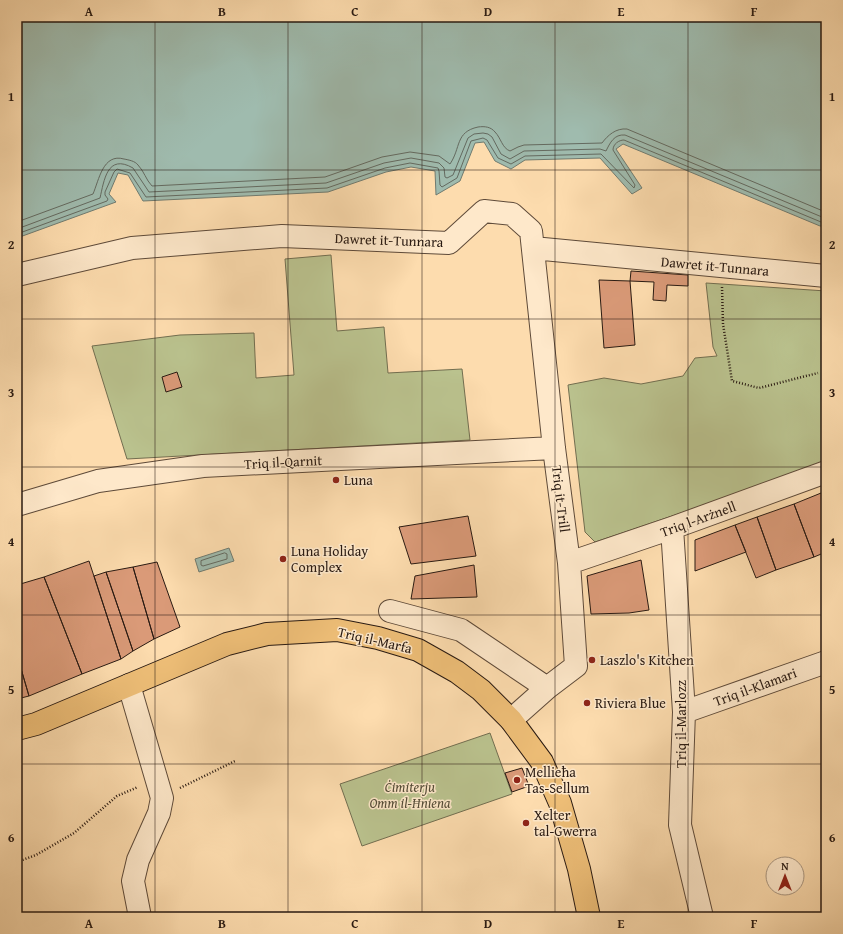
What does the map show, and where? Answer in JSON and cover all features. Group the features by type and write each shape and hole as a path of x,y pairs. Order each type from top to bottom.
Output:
{"main road":[{"name":"Triq il-Marfa","path":"17,729 36,724 233,643 267,634 337,630 378,638 418,650 457,672 481,690 511,720 542,762 560,803 579,869 589,917"}],"street":[{"name":"Dawret it-Tunnara","path":"17,275 132,248 282,236 449,243 484,211 512,214 531,231 534,248 826,276"},
{"name":"Triq it-Trill","path":"511,720 547,688 576,666 569,563 554,448 534,248"},
{"name":"Triq il-Qarnit","path":"17,505 98,481 203,466 554,448"},
{"name":"Triq l-Arżnell","path":"569,563 672,528 826,472"},
{"name":"Triq il-Marlozz","path":"672,528 684,712 680,825 702,917"},
{"path":"390,611 461,630 547,688"},
{"name":"Triq il-Klamari","path":"684,712 826,662"},
{"path":"129,685 162,798 159,813 138,860 134,881 140,917"}],"path":[{"path":"721,266 723,324 732,381 759,388 818,373"},
{"path":"17,862 36,855 74,833 117,796 139,786 162,798 235,761"}],"green space":[{"path":"331,255 337,331 384,327 388,373 462,369 470,440 127,459 92,346 180,335 254,333 256,378 294,375 285,259"},
{"path":"706,283 826,291 826,464 595,542 585,532 568,385 604,378 641,384 683,376 695,358 717,356 713,347"},
{"name":"Ċimiterju Omm il-Ħniena","path":"490,733 512,794 362,846 340,784"}],"water":[{"path":"17,17 826,17 826,226 820,226 623,144 616,149 642,188 632,194 600,158 525,160 511,169 495,161 484,142 475,143 460,181 436,195 435,171 411,167 386,172 328,192 143,201 128,175 118,173 109,194 116,202 17,238"},
{"path":"229,548 234,561 199,572 195,559"}],"building":[{"path":"631,271 688,275 688,286 667,285 666,301 653,300 654,282 630,281"},
{"path":"599,280 630,281 635,345 604,348"},
{"path":"177,372 182,387 166,392 162,377"},
{"path":"826,491 826,552 814,557 794,504"},
{"path":"794,504 814,557 776,570 757,517"},
{"path":"468,516 476,556 411,564 399,527"},
{"path":"757,517 776,570 756,578 735,525"},
{"path":"735,525 746,552 695,571 695,540"},
{"path":"641,560 649,610 629,613 591,614 587,576"},
{"path":"89,561 121,659 82,674 44,577"},
{"path":"157,562 180,627 154,639 133,567"},
{"path":"474,565 477,597 411,599 415,576"},
{"path":"133,567 154,639 133,651 106,572"},
{"path":"106,572 133,651 121,659 94,576"},
{"path":"44,577 82,674 29,696 17,655 17,585"},
{"path":"17,655 29,696 17,699"},
{"name":"Mellieħa Tas-Sellum","path":"522,768 529,786 512,792 505,773"}],"place":[{"name":"Luna","path":"336,480"},
{"name":"Luna Holiday Complex","path":"283,559"},
{"name":"Laszlo's Kitchen","path":"592,660"},
{"name":"Riviera Blue","path":"587,703"},
{"name":"Mellieħa Tas-Sellum","path":"517,780"},
{"name":"Xelter tal-Gwerra","path":"526,823"}]}
